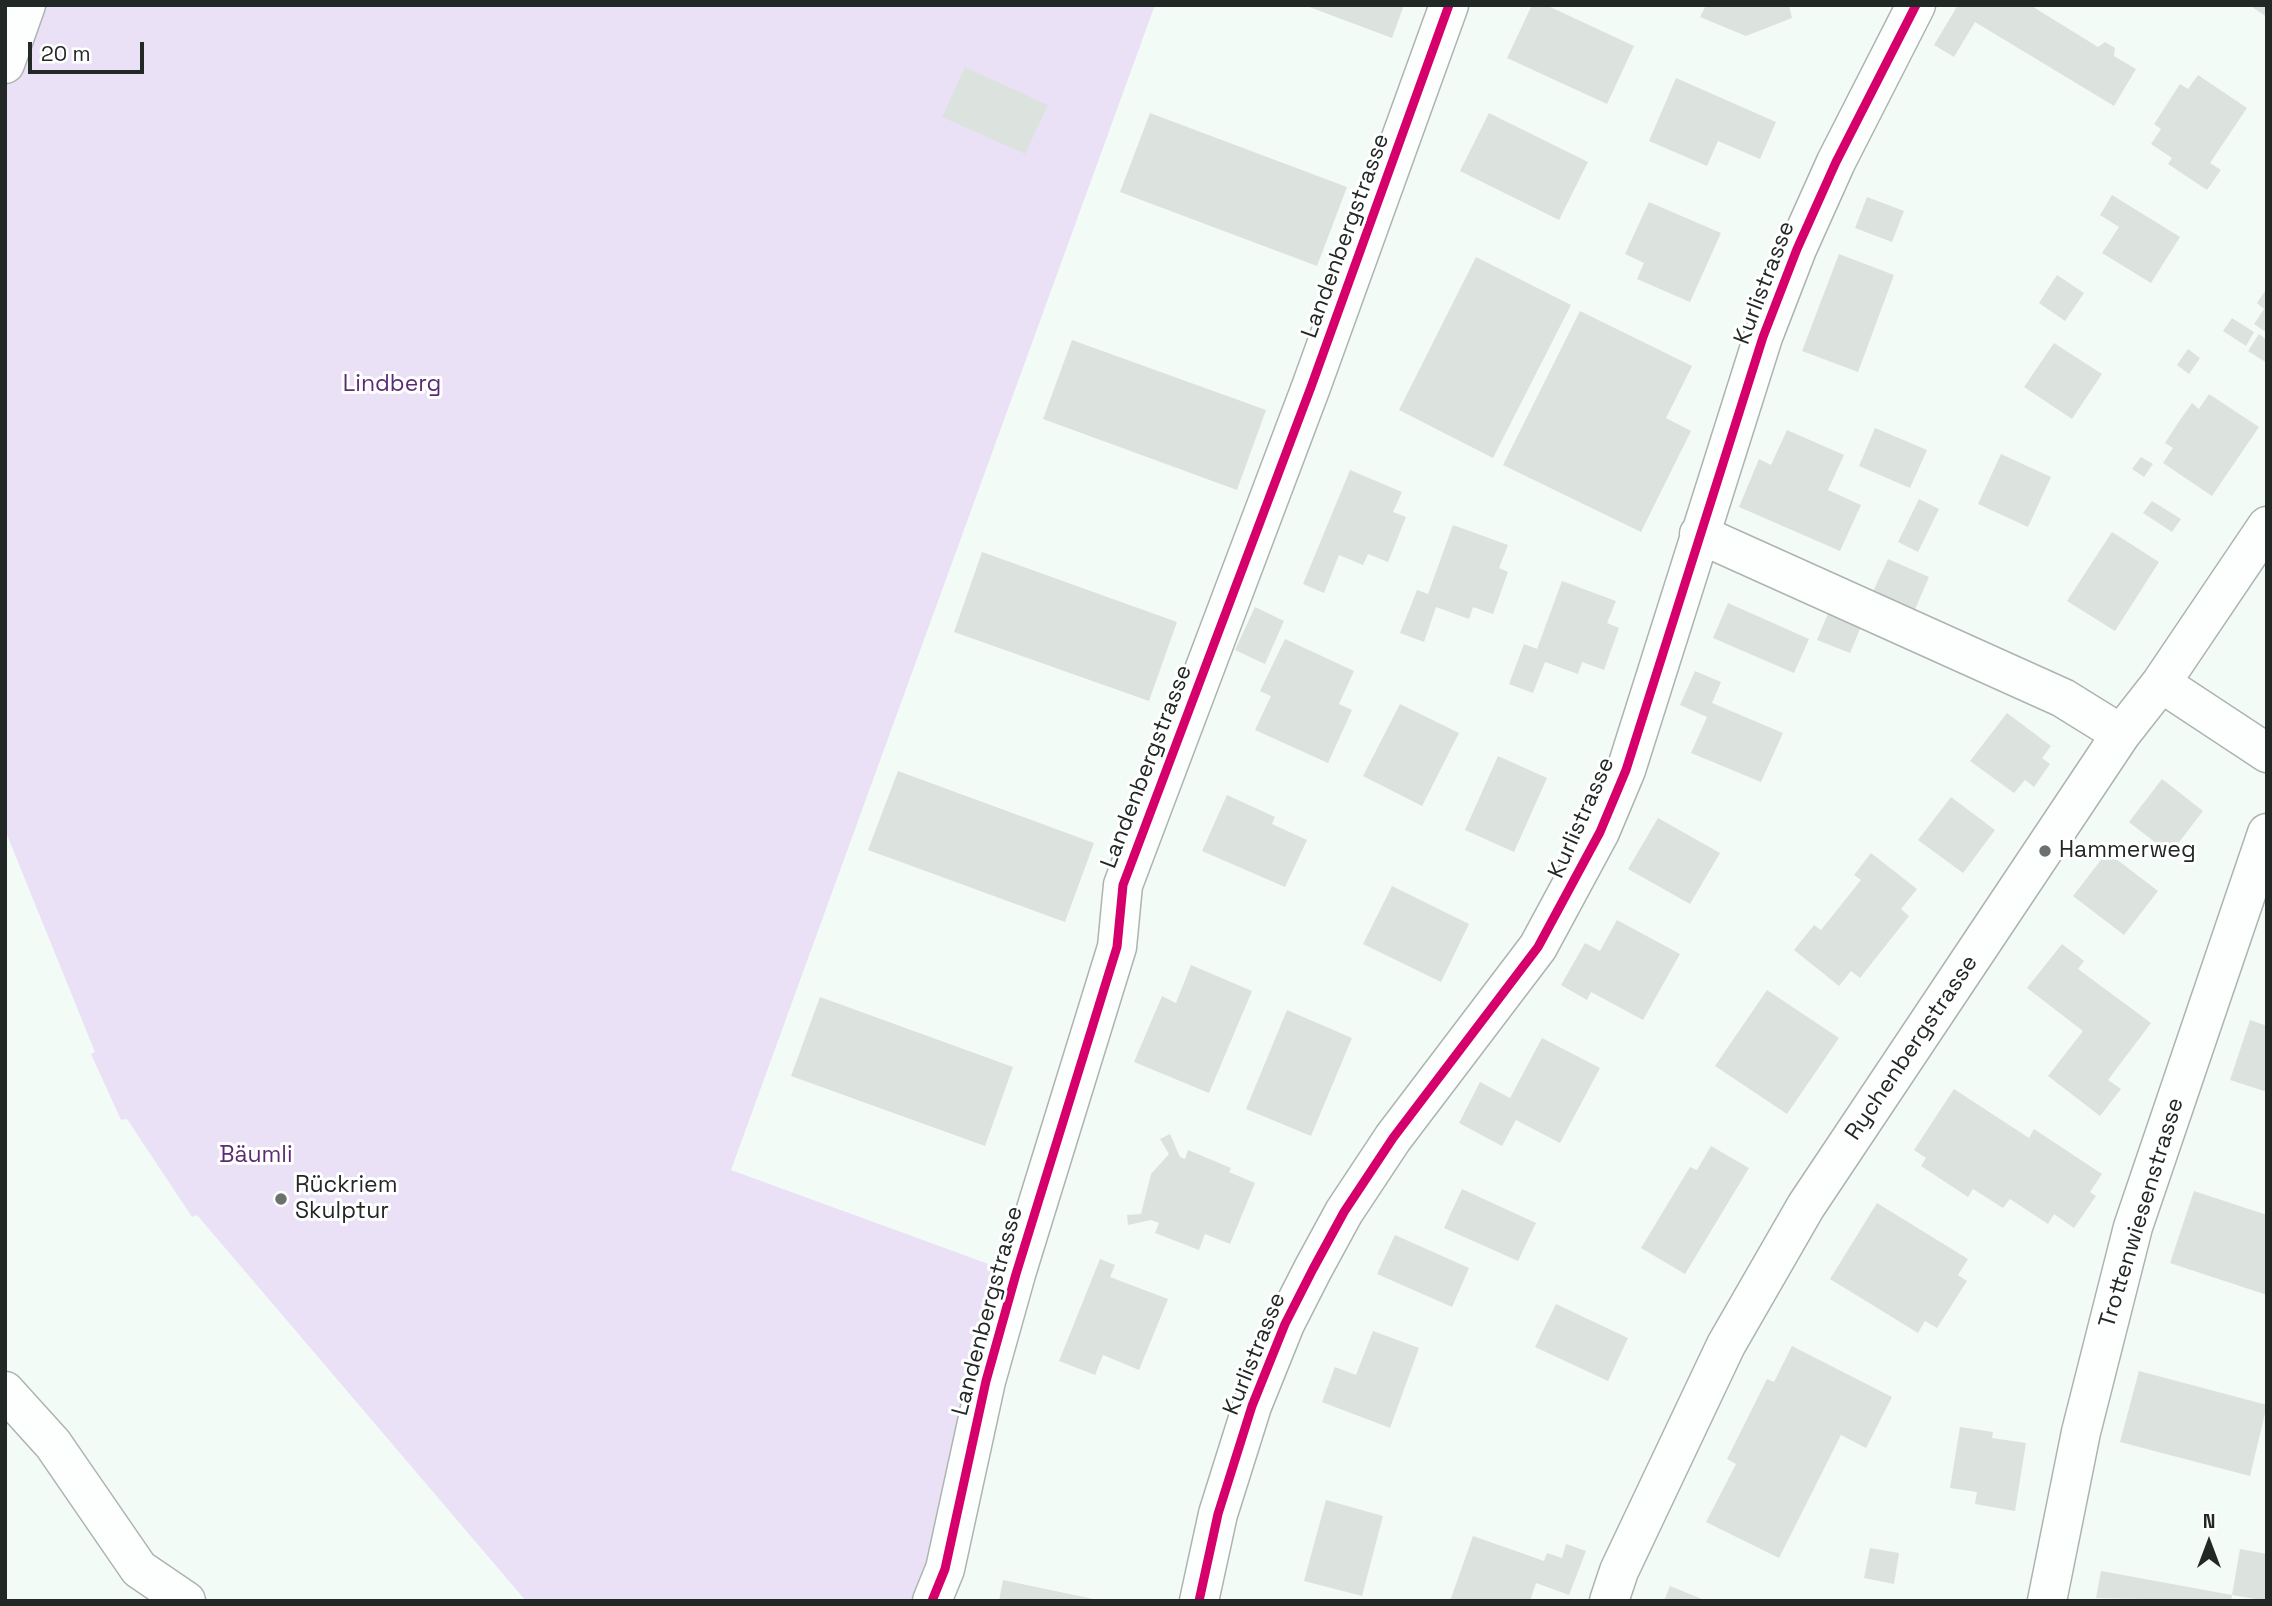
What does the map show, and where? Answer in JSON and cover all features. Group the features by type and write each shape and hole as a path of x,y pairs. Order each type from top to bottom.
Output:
{"street":[{"path":"5,64 26,5"},
{"name":"Landenbergstrasse","path":"932,1601 945,1569 986,1381 1016,1273 1116,947 1123,885 1311,387 1449,5"},
{"name":"Kurlistrasse","path":"1199,1601 1222,1502 1252,1406 1285,1324 1351,1202 1393,1138 1508,990 1569,895 1626,770 1763,337 1797,249 1836,162 1916,5"},
{"name":"Rychenbergstrasse","path":"1609,1601 1619,1571 1726,1345 1806,1206 2121,734 2161,683 2267,526"},
{"path":"1699,534 2063,698 2121,734"},
{"path":"2161,683 2267,753"},
{"name":"Trottenwiesenstrasse","path":"2047,1601 2081,1432 2133,1227 2267,833"},
{"path":"5,1391 53,1444 139,1569 186,1601"}],"green space":[{"name":"Lindberg","path":"5,5 1155,5 731,1170 1016,1274 932,1601 526,1601 197,1215 192,1217 127,1119 121,1120 91,1054 95,1052 5,830"}],"building":[{"path":"1304,5 1404,5 1392,38"},
{"path":"1532,5 1546,5 1634,46 1607,104 1507,58"},
{"path":"1706,5 1789,5 1792,18 1746,36 1700,17"},
{"path":"1958,5 2030,5 2098,47 2105,42 2115,48 2114,56 2136,69 2114,106 1975,22 1954,57 1934,45"},
{"path":"2249,5 2267,5 2267,17"},
{"path":"965,67 1048,105 1025,154 942,117"},
{"path":"2198,75 2247,108 2210,163 2221,170 2207,190 2168,164 2172,158 2151,144 2161,129 2154,124 2180,84 2188,89"},
{"path":"1676,78 1776,122 1760,159 1718,141 1707,166 1649,141"},
{"path":"1150,113 1347,187 1317,266 1120,192"},
{"path":"1489,113 1588,162 1559,220 1460,171"},
{"path":"2112,195 2180,237 2151,283 2102,253 2119,227 2100,215"},
{"path":"1867,197 1904,211 1892,242 1855,228"},
{"path":"1649,202 1721,233 1690,302 1637,279 1644,263 1625,254"},
{"path":"1839,254 1894,275 1858,372 1802,351"},
{"path":"1476,257 1571,305 1493,458 1399,410"},
{"path":"2057,275 2084,293 2065,321 2039,303"},
{"path":"2267,288 2267,333 2254,324 2264,309 2257,303"},
{"path":"1580,311 1692,366 1666,418 1691,431 1641,532 1503,465"},
{"path":"2232,318 2254,332 2246,346 2223,331"},
{"path":"2259,334 2267,340 2267,363 2248,351"},
{"path":"1072,340 1266,410 1237,490 1043,419"},
{"path":"2054,343 2102,374 2072,419 2024,387"},
{"path":"2188,349 2200,358 2189,374 2177,365"},
{"path":"2209,394 2259,427 2212,496 2163,463 2173,448 2165,443 2178,423 2192,403 2199,409"},
{"path":"1875,428 1927,450 1910,488 1859,466"},
{"path":"1787,430 1844,455 1828,490 1861,505 1840,551 1739,507 1759,459 1771,465"},
{"path":"2001,454 2051,477 2028,527 1978,504"},
{"path":"2141,457 2153,464 2144,477 2132,469"},
{"path":"1350,470 1402,492 1393,512 1406,517 1388,562 1368,554 1363,565 1339,555 1324,593 1303,584"},
{"path":"1919,499 1939,509 1918,552 1898,542"},
{"path":"2152,501 2181,519 2172,532 2143,513"},
{"path":"1453,525 1508,545 1499,568 1508,572 1493,614 1473,607 1469,619 1436,607 1424,642 1400,633 1417,590 1428,594"},
{"path":"2112,532 2159,562 2115,631 2067,601"},
{"path":"982,552 1177,622 1149,701 954,632"},
{"path":"1888,559 1929,577 1913,614 1871,596"},
{"path":"1562,581 1616,601 1607,623 1619,628 1604,670 1582,662 1578,674 1545,662 1533,693 1509,684 1524,644 1537,649"},
{"path":"1728,603 1809,639 1794,673 1713,638"},
{"path":"1255,607 1284,621 1265,664 1235,650"},
{"path":"1829,611 1862,624 1850,653 1817,640"},
{"path":"1285,639 1354,671 1339,704 1352,710 1328,763 1255,730 1271,696 1260,691"},
{"path":"1695,671 1721,682 1712,703 1783,733 1761,782 1691,753 1707,717 1680,705"},
{"path":"1400,704 1459,733 1422,806 1363,776"},
{"path":"2007,713 2051,746 2042,758 2050,764 2034,787 2025,780 2014,793 1970,761"},
{"path":"1498,756 1547,778 1514,852 1465,830"},
{"path":"898,771 1094,843 1065,922 868,850"},
{"path":"2162,779 2203,811 2170,854 2129,822"},
{"path":"1227,795 1275,817 1272,824 1307,840 1285,887 1202,851"},
{"path":"1951,797 1995,830 1963,873 1918,840"},
{"path":"1658,818 1720,853 1690,904 1628,869"},
{"path":"2107,852 2158,891 2124,935 2073,896"},
{"path":"1871,853 1917,889 1901,909 1909,916 1860,978 1851,971 1839,986 1794,950 1814,925 1821,930 1861,880 1854,875"},
{"path":"1392,886 1469,924 1441,982 1363,944"},
{"path":"1617,920 1680,954 1643,1020 1591,992 1587,1000 1561,985 1585,943 1600,951"},
{"path":"2062,944 2084,961 2078,969 2151,1023 2108,1080 2121,1089 2100,1116 2048,1076 2083,1031 2027,988"},
{"path":"1191,965 1252,991 1209,1093 1134,1062 1162,996 1176,1003"},
{"path":"1767,990 1839,1038 1787,1114 1715,1066"},
{"path":"820,997 1013,1067 985,1146 791,1076"},
{"path":"1287,1010 1352,1038 1311,1136 1246,1109"},
{"path":"2250,1020 2267,1026 2267,1092 2230,1080"},
{"path":"1542,1038 1600,1068 1560,1143 1516,1120 1502,1146 1459,1123 1480,1082 1510,1098"},
{"path":"1954,1089 2029,1138 2034,1129 2102,1174 2090,1192 2096,1196 2074,1228 2054,1214 2048,1224 2010,1199 2003,1208 1973,1189 1968,1197 1921,1166 1926,1158 1914,1150"},
{"path":"1170,1134 1180,1157 1185,1159 1188,1150 1231,1168 1229,1172 1255,1183 1230,1244 1205,1234 1199,1250 1155,1233 1159,1223 1151,1220 1128,1225 1127,1215 1141,1214 1151,1174 1169,1154 1160,1139"},
{"path":"1711,1146 1749,1168 1685,1274 1641,1248 1690,1167 1697,1170"},
{"path":"1462,1189 1536,1223 1518,1261 1444,1228"},
{"path":"2194,1191 2267,1215 2267,1295 2170,1263"},
{"path":"1877,1203 1968,1259 1958,1275 1967,1281 1937,1328 1925,1321 1918,1333 1830,1279"},
{"path":"1395,1235 1469,1268 1452,1307 1377,1274"},
{"path":"1100,1259 1115,1265 1110,1277 1168,1299 1139,1370 1103,1355 1095,1375 1059,1361"},
{"path":"1556,1304 1628,1338 1608,1381 1535,1347"},
{"path":"1373,1331 1419,1348 1390,1428 1322,1402 1335,1367 1356,1375"},
{"path":"1792,1346 1892,1397 1866,1448 1841,1435 1779,1558 1706,1522 1736,1464 1727,1459 1767,1379 1774,1382"},
{"path":"2139,1371 2267,1405 2250,1476 2120,1442"},
{"path":"1960,1427 1993,1432 1992,1438 2026,1443 2015,1511 1975,1504 1977,1492 1950,1488"},
{"path":"1326,1500 1383,1516 1362,1596 1304,1581"},
{"path":"1473,1536 1544,1561 1547,1553 1562,1558 1566,1544 1586,1551 1569,1595 1536,1583 1530,1601 1450,1601"},
{"path":"1870,1548 1899,1553 1894,1584 1864,1578"},
{"path":"2240,1549 2267,1554 2267,1601 2232,1595"},
{"path":"2101,1571 2232,1595 2231,1601 2096,1598"},
{"path":"1003,1580 1098,1600 1098,1601 999,1601"},
{"path":"1670,1586 1707,1601 1664,1601"}],"cycle path":[{"path":"932,1601 945,1569 986,1381 1016,1274 1117,947 1123,885 1311,387 1449,5"},
{"path":"1199,1601 1218,1514 1252,1406 1285,1324 1313,1269 1344,1212 1393,1138 1538,947 1600,832 1626,770 1763,337 1797,249 1836,162 1916,5"}],"place":[{"name":"Hammerweg","path":"2045,851"},
{"name":"Rückriem Skulptur","path":"281,1199"}],"park label":[{"name":"Bäumli","path":"256,1156"}]}
